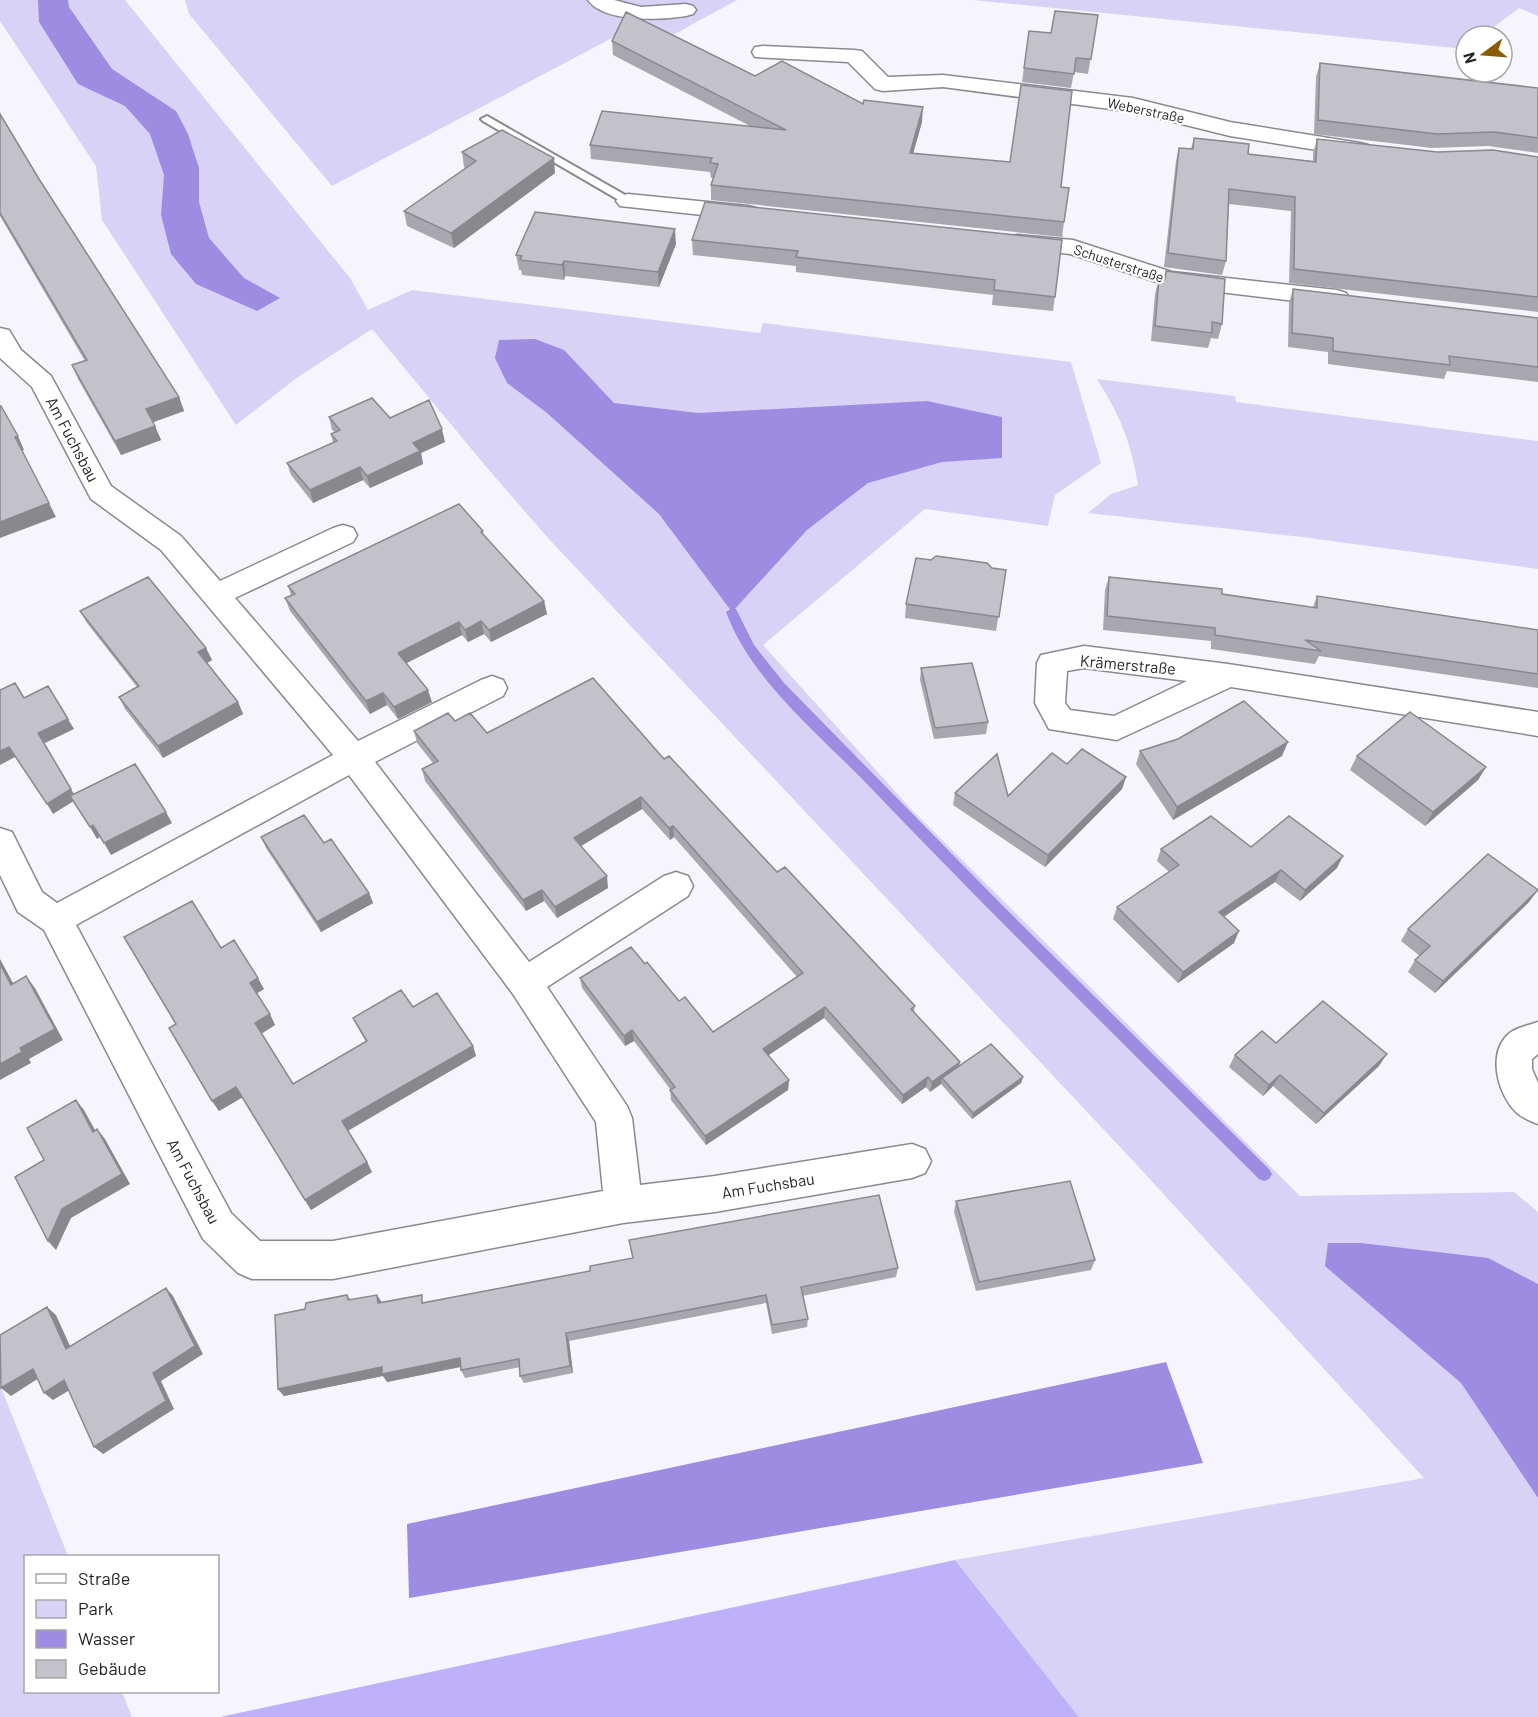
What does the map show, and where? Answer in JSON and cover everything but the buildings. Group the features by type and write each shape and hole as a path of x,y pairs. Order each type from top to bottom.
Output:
{"street":[{"path":"598,0 627,12 654,15 686,10"},
{"name":"Weberstraße","path":"764,52 854,56 884,84 943,81 1133,105 1230,129 1339,148 1385,153"},
{"path":"628,201 766,215"},
{"name":"Schusterstraße","path":"990,239 1073,248 1169,279 1359,301"},
{"name":"Am Fuchsbau","path":"4,350 42,382 101,492 171,543 354,758 525,983 614,1118 623,1205"},
{"path":"214,596 344,535"},
{"name":"Krämerstraße","path":"1228,675 1117,728 1060,721 1050,703 1052,663 1083,657 1228,675 1538,724"},
{"path":"56,920 354,758 492,688"},
{"name":"Am Fuchsbau","path":"0,841 30,902 56,920 217,1227 252,1260 333,1260 623,1205 714,1194 912,1161"},
{"path":"525,983 676,886"},
{"path":"1538,1038 1520,1046 1513,1059 1514,1074 1521,1090 1538,1107"}],"lane":[{"path":"487,119 628,201"}],"green space":[{"path":"0,0 125,0 350,278 368,310 412,290 760,333 763,323 1071,362 1101,463 1055,495 1048,526 925,509 763,645 911,809 1300,1196 1514,1192 1538,1212 1538,1717 1079,1717 955,1560 1424,1478 1136,1164 548,538 372,329 298,377 236,425 102,220 96,166 0,21"},
{"path":"185,0 737,0 660,42 629,29 332,186 189,14"},
{"path":"972,0 1538,0 1538,16 1519,8 1498,24 1454,24 1454,48"},
{"path":"1097,379 1235,396 1236,402 1538,441 1538,569 1302,537 1088,513 1111,494 1138,485 1132,455 1123,429"},
{"path":"0,1385 68,1555 24,1555 24,1693 122,1693 132,1717 0,1717"}],"shaded area":[{"path":"955,1560 1079,1717 220,1717"}],"water":[{"path":"38,0 68,0 69,7 112,69 176,111 188,134 199,168 199,202 209,238 244,278 280,298 257,311 196,284 171,254 161,215 164,175 150,134 125,106 78,84 39,22"},
{"path":"535,339 564,350 614,403 698,413 927,401 1002,417 1002,458 942,462 868,483 807,530 732,612 659,514 547,413 507,383 495,358 499,340"},
{"path":"1328,1243 1361,1243 1488,1258 1538,1284 1538,1498 1461,1383 1325,1266"},
{"path":"1166,1362 1203,1463 409,1598 407,1524"}],"waterway":[{"path":"732,612 750,648 797,704 1000,912 1264,1174"}]}
